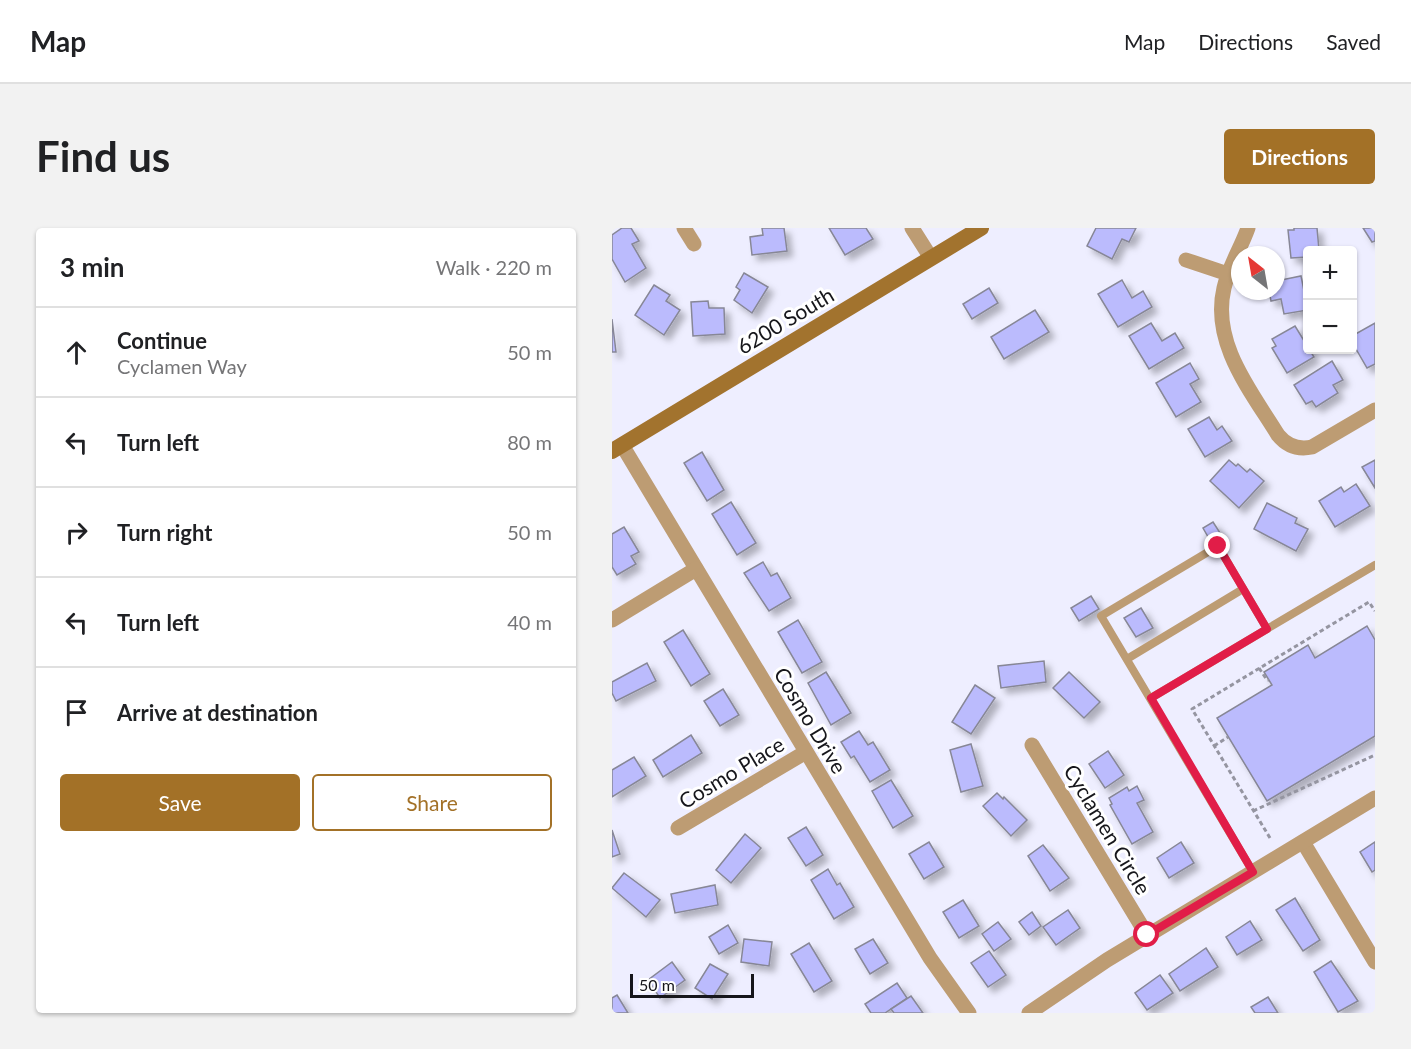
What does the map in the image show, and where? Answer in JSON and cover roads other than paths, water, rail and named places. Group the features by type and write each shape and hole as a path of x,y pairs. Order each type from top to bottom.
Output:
{"main road":[{"name":"6200 South","path":"617,448 981,228"}],"street":[{"path":"684,228 694,244"},
{"path":"912,228 931,258"},
{"path":"1248,228 1228,274 1224,290 1222,314 1225,338 1230,353 1278,435 1285,443 1295,447 1312,447 1375,410"},
{"path":"1186,260 1228,274"},
{"name":"Cosmo Drive","path":"617,448 696,569 930,958 969,1013"},
{"path":"612,620 696,569"},
{"name":"Cyclamen Circle","path":"1032,745 1147,935"},
{"name":"Cosmo Place","path":"678,828 806,752"},
{"path":"1029,1013 1068,985 1147,935 1375,798"},
{"path":"1303,842 1375,962"}],"lane":[{"path":"1253,872 1101,616 1218,546 1267,629"},
{"path":"1151,698 1375,565"},
{"path":"1127,659 1243,589"}]}
